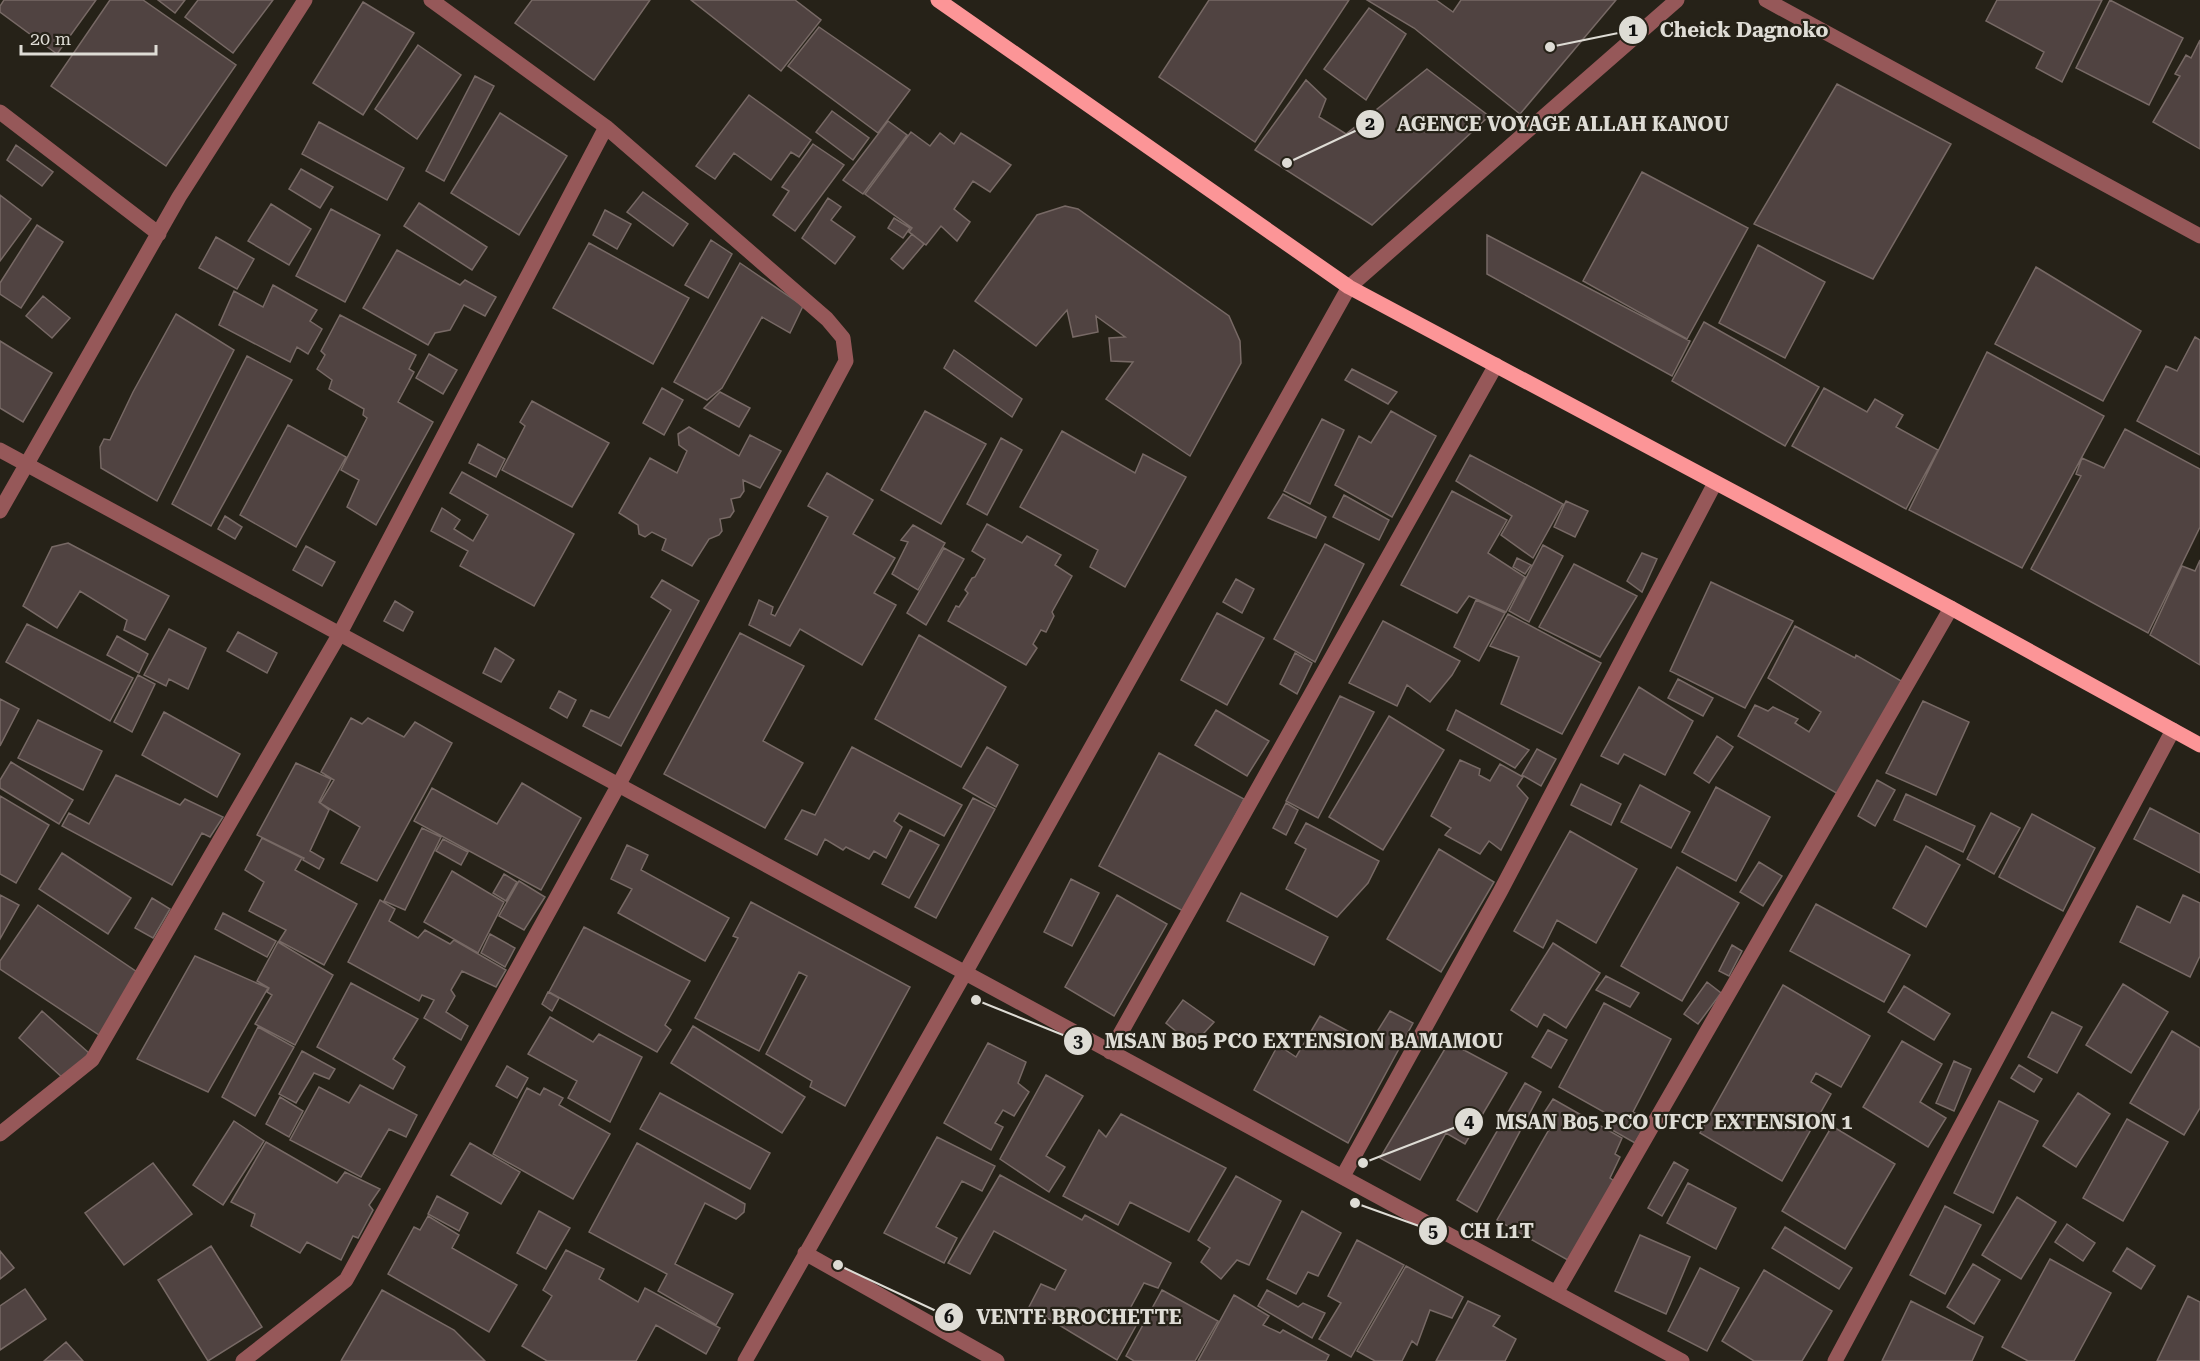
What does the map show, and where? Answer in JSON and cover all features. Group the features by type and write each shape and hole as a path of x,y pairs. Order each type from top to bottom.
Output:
{"main road":[{"path":"938,0 1349,287 1951,608 2200,745"}],"street":[{"path":"0,511 179,197 305,0"},
{"path":"243,1361 346,1280 618,786 846,362 843,338 827,320 606,127 431,0"},
{"path":"744,1361 965,973 1349,287 1677,0"},
{"path":"1766,0 2200,236"},
{"path":"0,112 159,234"},
{"path":"0,1134 92,1060 339,635 606,127"},
{"path":"1110,1052 1496,366"},
{"path":"0,450 1343,1176 1677,1360"},
{"path":"1343,1176 1500,892 1715,483"},
{"path":"1556,1293 1951,608"},
{"path":"1835,1361 2173,730"},
{"path":"805,1253 997,1361"}],"building":[{"path":"4,0 96,0 57,54 0,12 0,6"},
{"path":"110,0 143,0 236,65 166,166 51,86"},
{"path":"158,0 185,0 175,13"},
{"path":"198,0 273,0 233,53 185,17"},
{"path":"532,0 650,0 594,80 515,23"},
{"path":"691,0 795,0 821,20 781,71"},
{"path":"1209,0 1349,0 1255,142 1159,77"},
{"path":"1367,0 1436,0 1453,12 1461,0 1616,0 1520,114 1414,28"},
{"path":"1997,0 2102,0 2062,82 2036,68 2044,52 1986,21"},
{"path":"2110,0 2183,38 2149,105 2076,68"},
{"path":"363,2 414,33 363,115 313,83"},
{"path":"1369,8 1406,34 1366,100 1324,69"},
{"path":"819,27 910,90 878,133 788,66"},
{"path":"2200,40 2200,149 2153,122 2180,76 2175,74 2186,55 2191,58"},
{"path":"418,45 461,75 417,139 375,109"},
{"path":"1427,69 1489,116 1372,225 1255,150 1306,80 1326,99 1319,117 1346,134"},
{"path":"475,76 494,86 444,181 426,171"},
{"path":"1837,84 1951,144 1873,279 1754,224"},
{"path":"749,95 811,140 799,157 791,152 771,180 734,153 715,179 696,166"},
{"path":"832,111 869,138 853,160 816,132"},
{"path":"500,113 567,156 519,235 451,193"},
{"path":"888,121 907,135 863,194 843,180"},
{"path":"319,122 404,168 387,200 302,154"},
{"path":"911,132 930,146 940,133 954,144 961,133 1011,165 990,192 973,181 954,209 970,222 957,241 941,226 926,245 909,232 912,228 865,194"},
{"path":"813,144 844,165 795,231 773,215 789,191 782,187"},
{"path":"16,145 53,172 42,186 7,160"},
{"path":"301,169 333,187 320,208 289,189"},
{"path":"1642,172 1748,228 1687,339 1583,281"},
{"path":"643,192 688,224 673,246 627,212"},
{"path":"0,195 31,219 0,261"},
{"path":"828,198 841,207 831,220 855,237 835,264 802,238"},
{"path":"419,203 487,247 472,270 404,226"},
{"path":"271,204 311,229 289,265 248,241"},
{"path":"1065,206 1078,209 1229,316 1240,341 1241,363 1190,456 1106,399 1133,362 1111,361 1109,338 1125,337 1096,316 1098,332 1073,337 1067,310 1036,346 975,301 1037,215"},
{"path":"331,209 380,235 345,302 296,276"},
{"path":"605,210 631,224 617,249 593,235"},
{"path":"894,218 910,228 903,238 888,228"},
{"path":"37,225 63,242 21,308 0,294 0,283"},
{"path":"912,234 924,244 903,269 891,259"},
{"path":"1487,235 1690,341 1672,376 1487,274"},
{"path":"216,237 254,259 237,289 199,268"},
{"path":"711,240 732,254 708,298 685,285"},
{"path":"589,243 689,298 653,364 553,308"},
{"path":"1758,245 1825,282 1785,358 1719,323"},
{"path":"397,250 460,285 465,280 496,297 485,316 464,305 450,330 435,333 428,345 363,308"},
{"path":"740,263 803,306 790,333 762,317 722,388 707,400 674,382"},
{"path":"2036,267 2141,331 2103,401 1995,344"},
{"path":"273,285 317,310 310,321 322,329 308,354 297,347 290,362 219,325 234,291 263,307"},
{"path":"43,296 70,318 52,338 26,316"},
{"path":"176,314 234,350 157,501 101,468 100,447 104,439 110,440 133,392"},
{"path":"340,315 416,355 409,369 414,372 398,402 433,422 376,525 347,507 359,480 341,470 367,418 363,415 364,409 329,389 332,380 317,369 325,355 321,351"},
{"path":"1704,322 1819,387 1785,446 1672,381"},
{"path":"2195,337 2200,340 2200,455 2137,421 2166,366 2177,371"},
{"path":"0,341 52,373 23,422 0,408"},
{"path":"954,350 1022,399 1012,417 944,368"},
{"path":"1987,352 2104,416 2022,568 1909,510"},
{"path":"429,354 457,370 443,394 416,378"},
{"path":"247,356 292,380 211,526 172,504"},
{"path":"1352,369 1397,392 1388,404 1345,380"},
{"path":"662,388 683,400 664,435 643,423"},
{"path":"1824,388 1867,412 1875,399 1903,415 1896,427 1938,450 1906,509 1792,446"},
{"path":"720,392 750,408 739,427 704,408"},
{"path":"532,401 609,443 572,507 502,470 525,426 520,422"},
{"path":"925,411 986,444 941,524 881,490"},
{"path":"1391,411 1436,436 1392,517 1335,485 1359,436 1371,443"},
{"path":"1322,419 1344,430 1310,504 1284,491"},
{"path":"288,425 346,457 296,547 240,515"},
{"path":"689,427 739,456 750,435 781,451 760,488 743,480 744,491 740,497 731,499 734,511 730,517 720,519 722,531 719,535 709,539 692,566 662,550 666,539 652,532 645,537 639,534 638,525 619,513 650,458 677,473 687,451 679,445 678,434"},
{"path":"2125,429 2200,469 2200,527 2148,633 2031,569 2081,476 2076,474 2082,458 2104,468"},
{"path":"1062,431 1135,473 1143,454 1186,477 1125,587 1090,567 1098,550 1020,507"},
{"path":"1001,438 1022,450 987,515 967,504"},
{"path":"478,444 505,459 496,477 469,463"},
{"path":"1470,455 1563,504 1533,558 1501,535 1512,516 1456,481"},
{"path":"462,472 574,534 534,606 460,566 468,551 431,531 442,508 460,520 454,529 473,541 488,515 450,493"},
{"path":"827,473 873,500 853,534 895,558 874,593 896,605 862,665 800,629 790,646 749,625 759,600 773,607 771,614 775,616 828,517 808,506"},
{"path":"1452,491 1507,520 1488,553 1525,577 1506,612 1469,596 1457,613 1401,585"},
{"path":"1283,494 1326,517 1316,538 1268,518"},
{"path":"1344,495 1389,520 1379,540 1333,517"},
{"path":"1566,501 1588,511 1575,537 1554,527"},
{"path":"225,516 242,527 235,539 218,529"},
{"path":"987,524 1022,543 1027,536 1061,555 1055,565 1072,576 1052,612 1054,616 1046,632 1041,630 1033,644 1037,648 1026,665 948,621 956,606 959,607 968,593 965,590 985,559 972,551"},
{"path":"913,525 945,543 918,590 892,574 908,542 901,540"},
{"path":"68,543 169,596 145,640 124,630 127,620 80,591 57,628 23,606 52,547"},
{"path":"1325,544 1364,564 1315,662 1274,639"},
{"path":"1543,545 1563,556 1529,622 1509,611"},
{"path":"306,546 335,562 322,586 293,570"},
{"path":"944,548 964,559 926,625 907,613"},
{"path":"1642,553 1657,559 1642,592 1627,581"},
{"path":"1517,558 1531,565 1525,574 1513,567"},
{"path":"2200,560 2200,665 2150,635 2182,566 2195,571"},
{"path":"1574,564 1637,596 1600,657 1539,627"},
{"path":"1236,579 1254,589 1242,613 1223,602"},
{"path":"662,580 699,601 621,746 583,726 591,710 609,718 671,610 651,597"},
{"path":"1711,582 1793,621 1745,708 1670,671"},
{"path":"1476,600 1505,613 1479,661 1454,647"},
{"path":"395,601 413,612 403,631 384,621"},
{"path":"1217,613 1264,638 1227,705 1181,680"},
{"path":"1508,614 1601,663 1562,734 1501,704 1519,657 1490,646"},
{"path":"1383,621 1460,661 1452,675 1430,702 1407,685 1397,706 1349,683"},
{"path":"27,624 133,678 110,721 6,662"},
{"path":"1795,626 1855,658 1856,655 1903,682 1838,794 1738,736 1755,705 1768,711 1773,707 1798,719 1795,723 1809,732 1821,712 1768,678"},
{"path":"169,629 206,648 188,689 169,679 166,686 144,675"},
{"path":"238,632 277,653 267,673 227,651"},
{"path":"740,633 804,666 763,741 803,763 765,828 664,774"},
{"path":"919,635 1006,687 961,767 875,719"},
{"path":"117,636 148,654 139,673 107,655"},
{"path":"495,648 514,660 501,682 483,673"},
{"path":"1295,653 1312,663 1297,694 1280,684"},
{"path":"138,675 155,684 132,732 114,722"},
{"path":"1678,679 1713,698 1703,716 1668,698"},
{"path":"1639,687 1693,721 1665,775 1624,754 1618,764 1601,756"},
{"path":"559,691 576,700 567,718 550,708"},
{"path":"1340,696 1374,712 1318,818 1286,801"},
{"path":"0,699 19,709 0,746"},
{"path":"1923,701 1969,722 1936,795 1886,773"},
{"path":"1216,710 1269,741 1247,776 1195,745"},
{"path":"1456,710 1529,750 1515,768 1447,730"},
{"path":"164,712 240,754 217,797 142,755"},
{"path":"1389,716 1444,750 1383,850 1329,817"},
{"path":"351,718 362,724 368,718 404,737 415,722 452,743 377,881 341,863 360,827 320,803 334,780 321,772"},
{"path":"38,720 102,751 83,790 18,758"},
{"path":"1717,736 1733,747 1709,783 1694,773"},
{"path":"852,747 962,805 944,836 899,813 894,821 902,827 886,858 874,851 869,859 846,847 843,850 825,839 817,855 785,839 802,810 815,815"},
{"path":"987,747 1018,765 996,807 963,788"},
{"path":"1537,749 1556,759 1541,786 1522,775"},
{"path":"1159,753 1244,799 1185,912 1099,866"},
{"path":"1460,760 1480,769 1479,775 1490,781 1500,764 1523,777 1517,786 1528,798 1501,850 1489,841 1480,854 1445,835 1451,828 1431,816"},
{"path":"11,762 73,800 59,824 0,788 0,780"},
{"path":"296,763 331,779 319,802 329,810 310,851 324,859 319,869 303,860 304,858 257,835"},
{"path":"116,775 180,805 185,799 223,817 210,837 202,833 172,885 62,826 69,813 89,824"},
{"path":"1877,780 1895,790 1875,826 1858,816"},
{"path":"522,783 581,818 541,890 414,821 432,788 497,824"},
{"path":"1581,784 1621,804 1611,825 1571,805"},
{"path":"1640,785 1690,812 1671,848 1621,822"},
{"path":"1716,787 1770,817 1736,881 1682,852"},
{"path":"1906,794 1975,826 1963,852 1894,820"},
{"path":"0,796 49,825 16,883 0,874"},
{"path":"973,798 995,809 936,918 915,907"},
{"path":"1286,803 1298,810 1286,835 1273,828"},
{"path":"2150,808 2200,834 2200,873 2134,839"},
{"path":"1991,813 2020,828 1994,874 1967,859"},
{"path":"2032,814 2095,848 2063,911 1999,877"},
{"path":"1306,823 1379,861 1368,883 1337,917 1286,889 1306,849 1295,843"},
{"path":"422,828 441,837 405,910 384,901"},
{"path":"910,830 939,845 909,898 882,884"},
{"path":"1570,831 1637,869 1596,943 1557,920 1543,948 1514,931"},
{"path":"262,838 302,858 295,870 357,904 324,965 279,941 286,930 249,911 264,882 245,870"},
{"path":"443,839 468,852 461,865 436,851"},
{"path":"627,845 648,855 641,870 729,918 705,961 618,913 632,889 611,879"},
{"path":"1926,846 1960,865 1926,927 1893,908"},
{"path":"1439,849 1494,882 1441,972 1387,939"},
{"path":"62,853 131,898 108,934 39,889"},
{"path":"1759,862 1782,876 1763,906 1740,892"},
{"path":"1677,867 1739,903 1682,1001 1621,966"},
{"path":"452,871 504,902 478,953 424,922"},
{"path":"504,874 517,882 506,901 493,893"},
{"path":"1071,879 1099,893 1072,946 1044,932"},
{"path":"519,881 545,897 524,930 499,916"},
{"path":"1241,893 1328,937 1314,965 1227,921"},
{"path":"0,895 19,905 0,939"},
{"path":"1117,895 1167,924 1114,1016 1065,987"},
{"path":"2183,895 2200,903 2200,956 2190,977 2120,942 2137,906 2170,923"},
{"path":"152,898 170,909 153,938 135,928"},
{"path":"380,900 395,909 389,921 418,938 425,930 450,944 454,940 506,970 496,987 462,971 451,990 455,996 446,1012 468,1026 461,1040 424,1018 434,1000 422,995 419,1001 348,962"},
{"path":"751,902 910,987 845,1106 810,1087 812,1081 766,1054 807,976 799,972 759,1051 695,1018 738,938 733,936"},
{"path":"1816,904 1910,955 1884,1002 1790,951"},
{"path":"38,905 140,974 99,1035 0,969 0,961"},
{"path":"223,913 276,941 267,957 215,929"},
{"path":"584,927 690,981 665,1025 671,1030 657,1052 549,992"},
{"path":"490,934 515,948 505,967 481,953"},
{"path":"278,942 333,975 295,1045 255,1024 272,995 267,992 269,988 257,981"},
{"path":"1553,943 1600,973 1566,1028 1544,1014 1537,1027 1511,1010"},
{"path":"1732,945 1742,951 1729,976 1719,971"},
{"path":"195,956 268,988 208,1092 137,1059"},
{"path":"1606,976 1639,993 1630,1007 1596,990"},
{"path":"1707,982 1721,993 1698,1024 1684,1014"},
{"path":"351,983 418,1019 393,1059 405,1067 393,1089 317,1047"},
{"path":"2123,984 2168,1012 2131,1073 2086,1045"},
{"path":"1783,985 1870,1036 1841,1087 1816,1073 1811,1082 1831,1094 1782,1181 1700,1133"},
{"path":"1904,986 1950,1014 1934,1040 1888,1012"},
{"path":"548,992 559,998 552,1011 542,1004"},
{"path":"1183,1000 1214,1022 1193,1045 1166,1023"},
{"path":"1604,1003 1671,1039 1633,1112 1648,1121 1635,1143 1605,1126 1611,1116 1559,1087"},
{"path":"42,1011 89,1053 65,1080 19,1038"},
{"path":"1390,1011 1413,1023 1348,1143 1254,1090 1278,1045 1296,1057 1320,1016 1370,1043"},
{"path":"2052,1012 2082,1027 2057,1073 2028,1057"},
{"path":"550,1017 593,1042 599,1034 642,1057 610,1122 568,1098 577,1081 528,1054"},
{"path":"693,1026 805,1097 782,1133 671,1063"},
{"path":"258,1027 294,1047 255,1116 222,1097"},
{"path":"1548,1030 1567,1040 1551,1068 1532,1057"},
{"path":"2172,1031 2200,1048 2200,1108 2184,1135 2130,1103"},
{"path":"1902,1041 1942,1064 1920,1102 1946,1118 1928,1147 1863,1107"},
{"path":"1449,1042 1507,1073 1465,1144 1446,1133 1420,1180 1380,1158"},
{"path":"988,1043 1026,1062 1018,1083 1029,1092 1014,1116 1003,1110 995,1123 1003,1127 991,1150 944,1123"},
{"path":"302,1051 335,1069 329,1079 314,1073 296,1103 279,1094"},
{"path":"1954,1061 1971,1069 1954,1111 1936,1103"},
{"path":"2019,1065 2042,1079 2034,1092 2011,1078"},
{"path":"507,1066 528,1078 517,1098 496,1086"},
{"path":"1046,1075 1083,1096 1046,1156 1065,1167 1049,1192 1000,1159"},
{"path":"1525,1083 1541,1092 1477,1212 1457,1200"},
{"path":"360,1085 417,1115 406,1137 389,1129 361,1177 290,1140 319,1087 349,1103"},
{"path":"527,1088 540,1095 544,1088 563,1098 559,1105 610,1134 573,1199 493,1154"},
{"path":"660,1093 770,1153 750,1189 640,1129"},
{"path":"2078,1093 2110,1114 2076,1167 2043,1146"},
{"path":"280,1097 303,1111 289,1137 266,1124"},
{"path":"1553,1099 1622,1138 1615,1154 1620,1157 1610,1178 1617,1183 1573,1263 1497,1220 1551,1126 1542,1116"},
{"path":"1999,1101 2038,1121 1993,1213 1954,1193"},
{"path":"1121,1114 1226,1168 1189,1232 1130,1202 1118,1225 1063,1196 1099,1130 1106,1137"},
{"path":"2127,1119 2168,1142 2123,1221 2083,1198"},
{"path":"234,1121 264,1141 223,1205 193,1185"},
{"path":"1832,1126 1895,1164 1845,1249 1782,1211"},
{"path":"937,1137 995,1166 982,1191 962,1181 936,1227 957,1238 944,1263 884,1233"},
{"path":"266,1142 337,1183 345,1172 380,1189 369,1205 373,1210 358,1238 353,1236 341,1260 307,1242 300,1253 251,1226 255,1214 231,1202"},
{"path":"470,1143 520,1172 501,1204 451,1175"},
{"path":"637,1143 745,1204 744,1212 736,1219 705,1203 675,1264 733,1294 716,1325 658,1291 667,1274 589,1232"},
{"path":"1674,1162 1688,1170 1662,1216 1648,1208"},
{"path":"153,1163 192,1214 124,1265 85,1213"},
{"path":"1000,1175 1082,1220 1085,1215 1171,1263 1158,1288 1144,1283 1126,1316 1137,1324 1117,1360 1029,1307 1041,1284 1055,1290 1066,1270 994,1231 970,1274 948,1263"},
{"path":"1236,1176 1281,1201 1249,1265 1237,1260 1221,1279 1201,1262 1210,1248 1198,1240"},
{"path":"1688,1183 1736,1208 1716,1249 1667,1223"},
{"path":"437,1196 468,1213 459,1231 428,1214"},
{"path":"2017,1197 2056,1222 2021,1279 1982,1255"},
{"path":"1945,1206 1981,1225 1945,1294 1910,1275"},
{"path":"539,1211 570,1228 546,1269 517,1253"},
{"path":"1302,1211 1341,1233 1318,1276 1308,1272 1296,1294 1267,1279"},
{"path":"428,1216 459,1235 452,1248 517,1285 489,1332 388,1274 414,1227 420,1230"},
{"path":"2067,1224 2095,1243 2083,1261 2055,1242"},
{"path":"1785,1227 1852,1268 1839,1289 1772,1248"},
{"path":"1640,1235 1690,1257 1666,1314 1615,1291"},
{"path":"1357,1240 1404,1265 1351,1357 1319,1339 1341,1303 1328,1296"},
{"path":"211,1246 262,1327 208,1361 158,1280"},
{"path":"2127,1248 2155,1266 2141,1289 2113,1271"},
{"path":"566,1250 604,1269 599,1279 638,1302 645,1288 720,1328 706,1354 656,1325 636,1361 547,1361 522,1346 552,1296 543,1290"},
{"path":"0,1251 14,1268 0,1279"},
{"path":"2050,1259 2111,1293 2074,1361 2028,1361 2002,1347"},
{"path":"1973,1264 2000,1280 1974,1324 1947,1307"},
{"path":"1406,1266 1463,1297 1452,1318 1430,1310 1417,1345 1412,1341 1402,1361 1375,1361 1357,1351"},
{"path":"1700,1268 1739,1288 1707,1351 1668,1331"},
{"path":"1764,1270 1832,1311 1802,1361 1754,1361 1722,1341"},
{"path":"25,1289 46,1319 0,1350 0,1306"},
{"path":"382,1290 454,1330 485,1361 341,1361"},
{"path":"1162,1290 1218,1321 1195,1361 1134,1361 1126,1356"},
{"path":"1267,1290 1298,1307 1303,1303 1325,1313 1312,1338 1258,1306"},
{"path":"1234,1295 1269,1316 1263,1325 1280,1333 1283,1330 1329,1355 1326,1361 1198,1361"},
{"path":"2188,1296 2200,1302 2200,1361 2157,1361"},
{"path":"1468,1301 1500,1316 1493,1326 1516,1339 1505,1361 1436,1361"},
{"path":"1911,1301 1983,1337 1972,1361 1882,1361"},
{"path":"66,1342 83,1361 44,1361"}],"place":[{"name":"Cheick Dagnoko","path":"1550,47"},
{"name":"AGENCE VOYAGE ALLAH KANOU","path":"1287,163"},
{"name":"MSAN B05 PCO EXTENSION BAMAMOU","path":"976,1000"},
{"name":"MSAN B05 PCO UFCP EXTENSION 1","path":"1363,1163"},
{"name":"CH L1T","path":"1355,1203"},
{"name":"VENTE BROCHETTE","path":"838,1265"}]}
